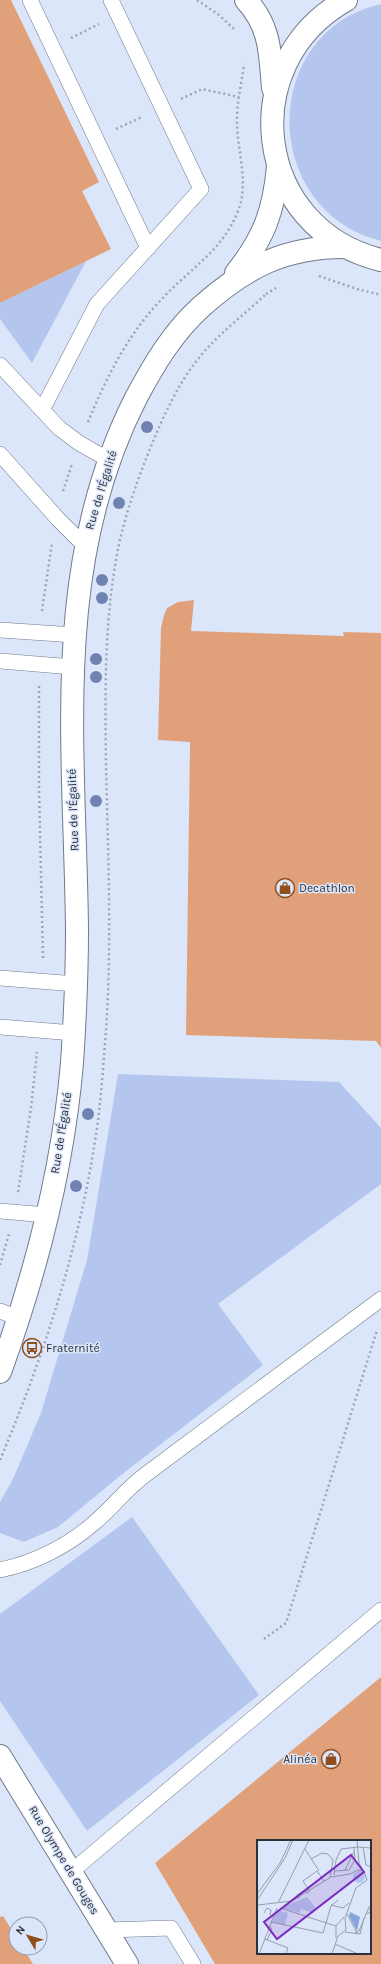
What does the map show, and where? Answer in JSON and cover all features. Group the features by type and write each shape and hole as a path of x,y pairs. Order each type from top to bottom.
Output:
{"street":[{"path":"246,0 256,12 268,37 274,101 272,133 278,165 291,194 303,212 318,228 344,247 364,256 381,260"},
{"path":"274,101 283,70 299,41 321,17 346,0"},
{"name":"Rue de l'Égalité","path":"228,284 253,251 266,226 274,200 278,165"},
{"name":"Rue de l'Égalité","path":"0,1372 10,1314 47,1214 65,1119 74,1033 76,984 77,925 71,736 76,607 85,546 95,504 109,460 124,423 159,355 183,324 228,284 255,267 285,254 314,248 344,247"},
{"name":"Rue Olympe de Gouges","path":"0,1756 127,1964"}],"lane":[{"path":"30,0 148,248"},
{"path":"42,410 97,304 201,189 111,0"},
{"path":"0,365 59,428 79,443 109,460"},
{"path":"0,454 57,518 85,546"},
{"path":"0,630 75,635"},
{"path":"0,661 74,667"},
{"path":"0,978 76,984"},
{"path":"0,1027 74,1033"},
{"path":"0,1211 47,1214"},
{"path":"0,1570 32,1560 80,1534 93,1524 143,1477 381,1299"},
{"path":"71,1872 381,1610"},
{"path":"107,1930 171,1928 193,1964"}],"path":[{"path":"52,47 118,15"},
{"path":"0,1460 42,1352 62,1285 82,1205 98,1121 106,1028 108,944 105,678 111,590 120,542 128,509 147,454 162,419 192,366 208,348 266,294"},
{"path":"264,1639 286,1623 377,1328"}],"shaded area":[{"path":"381,4 381,241 341,223 313,195 295,160 290,122 295,83 312,49 341,21"},
{"path":"86,261 32,363 0,319 0,303"},
{"path":"118,1074 339,1082 381,1128 381,1184 218,1304 263,1365 125,1472 58,1527 24,1542 0,1533 0,1502 13,1479 41,1413 87,1260"},
{"path":"132,1517 259,1695 87,1831 0,1701 0,1614"}],"building":[{"path":"0,0 11,0 99,182 82,191 111,249 0,303"},
{"name":"Decathlon","path":"194,600 191,631 344,636 343,632 381,633 381,1048 376,1041 186,1035 190,742 158,740 161,628 164,615 167,608 178,602"},
{"name":"Alinéa","path":"381,1677 381,1964 215,1964 155,1863"},
{"path":"3,1916 8,1924 8,1956 28,1956 33,1964 0,1964 0,1917"}],"place":[{"name":"Decathlon","path":"285,888"},
{"name":"Fraternité","path":"32,1348"},
{"name":"Alinéa","path":"331,1759"}]}
